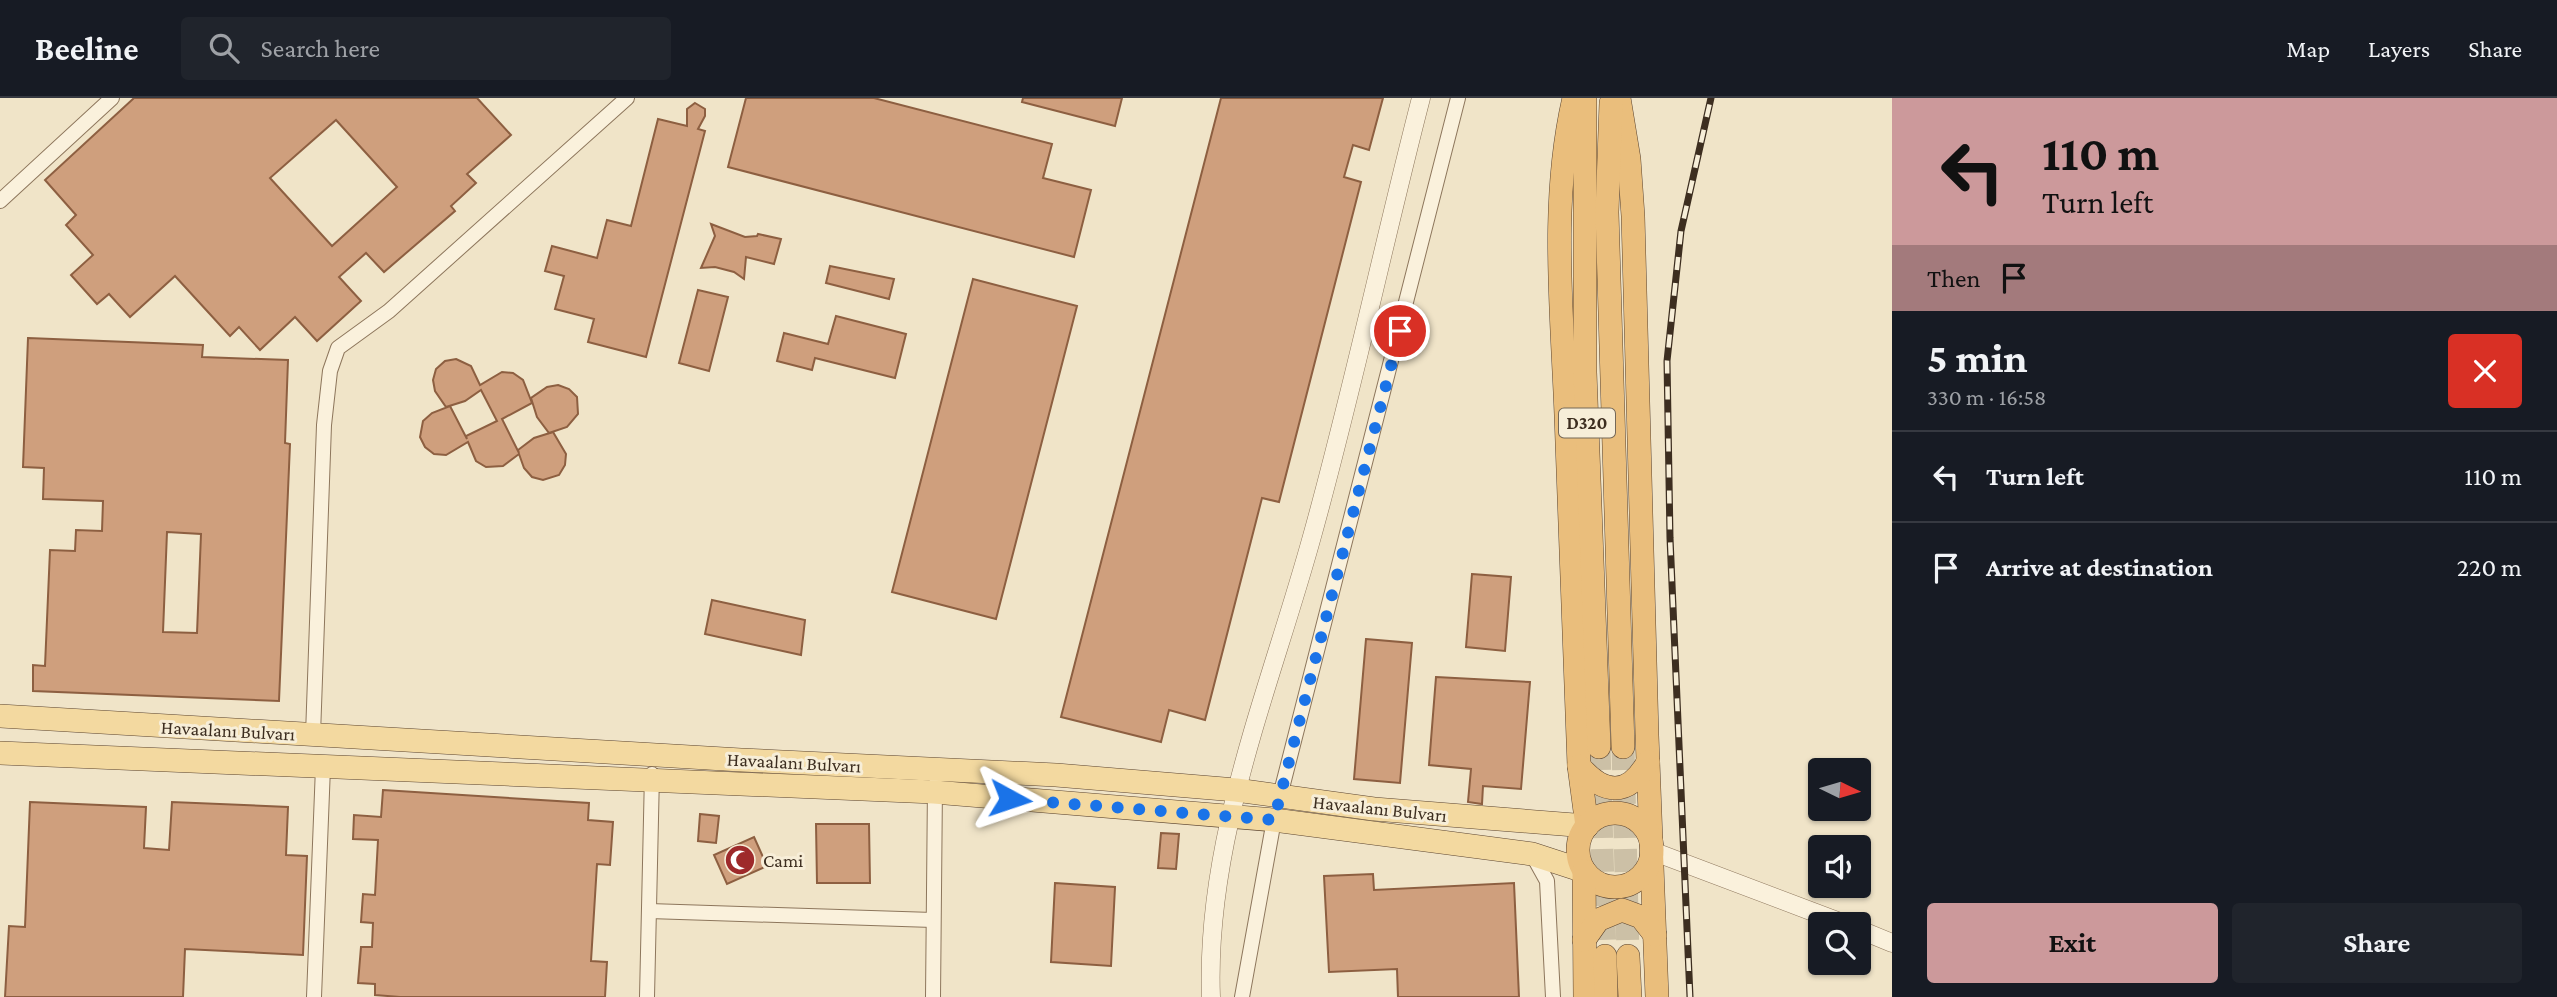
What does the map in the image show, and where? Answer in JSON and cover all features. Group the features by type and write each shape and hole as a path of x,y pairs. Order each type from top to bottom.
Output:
{"highway":[{"path":"1574,98 1564,141 1560,217 1579,766 1587,827 1578,848 1584,871 1585,997"},
{"name":"D320","path":"1585,98 1585,372 1599,747"},
{"name":"D320","path":"1611,98 1607,212 1623,747"},
{"path":"1619,98 1629,159 1633,216 1657,997"},
{"path":"1579,766 1595,783 1618,788 1637,779 1648,762"},
{"path":"1584,871 1602,885 1625,886 1644,873 1652,851 1646,830 1628,816 1606,814 1587,827"},
{"path":"1584,940 1598,920 1622,910 1641,917 1655,935"},
{"path":"1605,956 1606,997"},
{"path":"1628,956 1630,997"}],"main road":[{"name":"Havaalanı Bulvarı","path":"0,716 653,755 1011,772 1236,790 1374,809 1587,827"},
{"name":"Havaalanı Bulvarı","path":"0,753 934,792 1274,820 1532,854 1584,871"},
{"path":"960,794 962,769"},
{"path":"1010,799 1011,772"},
{"path":"1274,820 1280,796"}],"street":[{"path":"0,201 112,98"},
{"path":"313,735 324,425 330,371 338,348 389,311 627,98"},
{"path":"1211,997 1209,950 1236,790 1312,538 1421,98"},
{"path":"1280,796 1458,98"},
{"path":"647,997 653,755"},
{"path":"314,997 323,766"},
{"path":"933,997 936,768"},
{"path":"1242,997 1274,820"},
{"path":"1652,851 1813,912"},
{"path":"1532,854 1547,881 1553,997"},
{"path":"649,911 933,920"},
{"path":"1871,934 1892,943"}],"building":[{"path":"134,98 477,98 511,135 467,174 476,183 451,206 455,211 384,272 366,253 339,277 361,301 317,341 295,317 260,350 239,327 230,336 175,276 130,317 109,294 97,304 71,275 93,255 66,225 76,215 45,180","holes":["336,120 397,187 332,246 270,178"]},
{"path":"746,98 874,98 1052,144 1043,178 1091,190 1074,257 728,167"},
{"path":"1023,98 1122,98 1115,126 1022,102"},
{"path":"1221,98 1383,98 1369,150 1353,145 1344,177 1361,182 1279,502 1262,498 1205,720 1169,710 1161,742 1061,717"},
{"path":"695,103 705,109 705,116 698,129 705,131 646,357 588,342 594,319 555,309 564,276 545,271 552,246 597,258 607,220 631,226 658,119 687,126 687,109"},
{"path":"711,224 745,237 758,234 781,239 774,264 746,257 744,279 734,272 715,267 701,268 715,236"},
{"path":"830,266 894,279 889,299 826,283"},
{"path":"973,279 1077,306 996,619 892,592"},
{"path":"698,290 728,297 709,371 679,363"},
{"path":"836,316 906,334 895,378 815,358 812,370 777,361 784,333 828,344"},
{"path":"28,338 203,345 202,357 288,360 285,443 290,444 279,701 33,691 33,665 45,666 50,550 75,551 76,530 102,531 103,501 43,499 44,468 23,467","holes":["167,532 201,534 197,633 163,632"]},
{"path":"456,359 471,366 480,385 502,372 513,373 523,380 532,403 502,419 519,453 518,450 534,438 553,432 566,454 565,465 559,475 543,480 532,477 524,468 519,454 503,466 486,467 476,461 468,442 446,455 434,454 425,447 420,437 423,421 432,413 450,406 467,439 466,436 497,421 481,390 465,401 446,407 435,391 433,380 436,369 445,361"},
{"path":"558,385 569,389 577,397 578,414 567,427 549,433 537,417 531,398 547,387"},
{"path":"1472,574 1511,577 1505,651 1466,647"},
{"path":"712,600 805,620 801,655 705,634"},
{"path":"1366,639 1412,643 1400,783 1354,779"},
{"path":"1436,677 1530,682 1521,789 1483,786 1482,804 1468,802 1471,769 1429,765"},
{"path":"383,790 589,803 588,820 613,822 610,865 597,864 591,961 607,962 605,997 400,997 375,995 375,984 358,983 361,947 372,947 373,923 361,922 363,894 375,895 378,840 353,839 354,815 381,817"},
{"path":"30,802 146,807 144,848 169,850 172,802 288,807 286,855 307,856 303,955 185,949 183,997 5,997 9,926 25,927"},
{"path":"700,814 719,816 716,843 698,841"},
{"path":"816,824 869,824 870,883 817,883"},
{"path":"1161,833 1179,834 1176,869 1158,868"},
{"name":"Cami","path":"754,837 767,866 727,884 714,855"},
{"path":"1373,874 1374,890 1514,883 1519,997 1398,997 1397,969 1329,972 1324,876"},
{"path":"1055,883 1115,887 1111,966 1051,962"}],"tunnel":[{"path":"1599,747 1605,956"},
{"path":"1623,747 1628,956"}],"railway":[{"path":"1690,997 1670,538 1667,361 1681,231 1711,98"}],"place":[{"name":"Cami","path":"740,860"}],"route":[{"path":"1010,799 1274,820 1400,331"}]}
